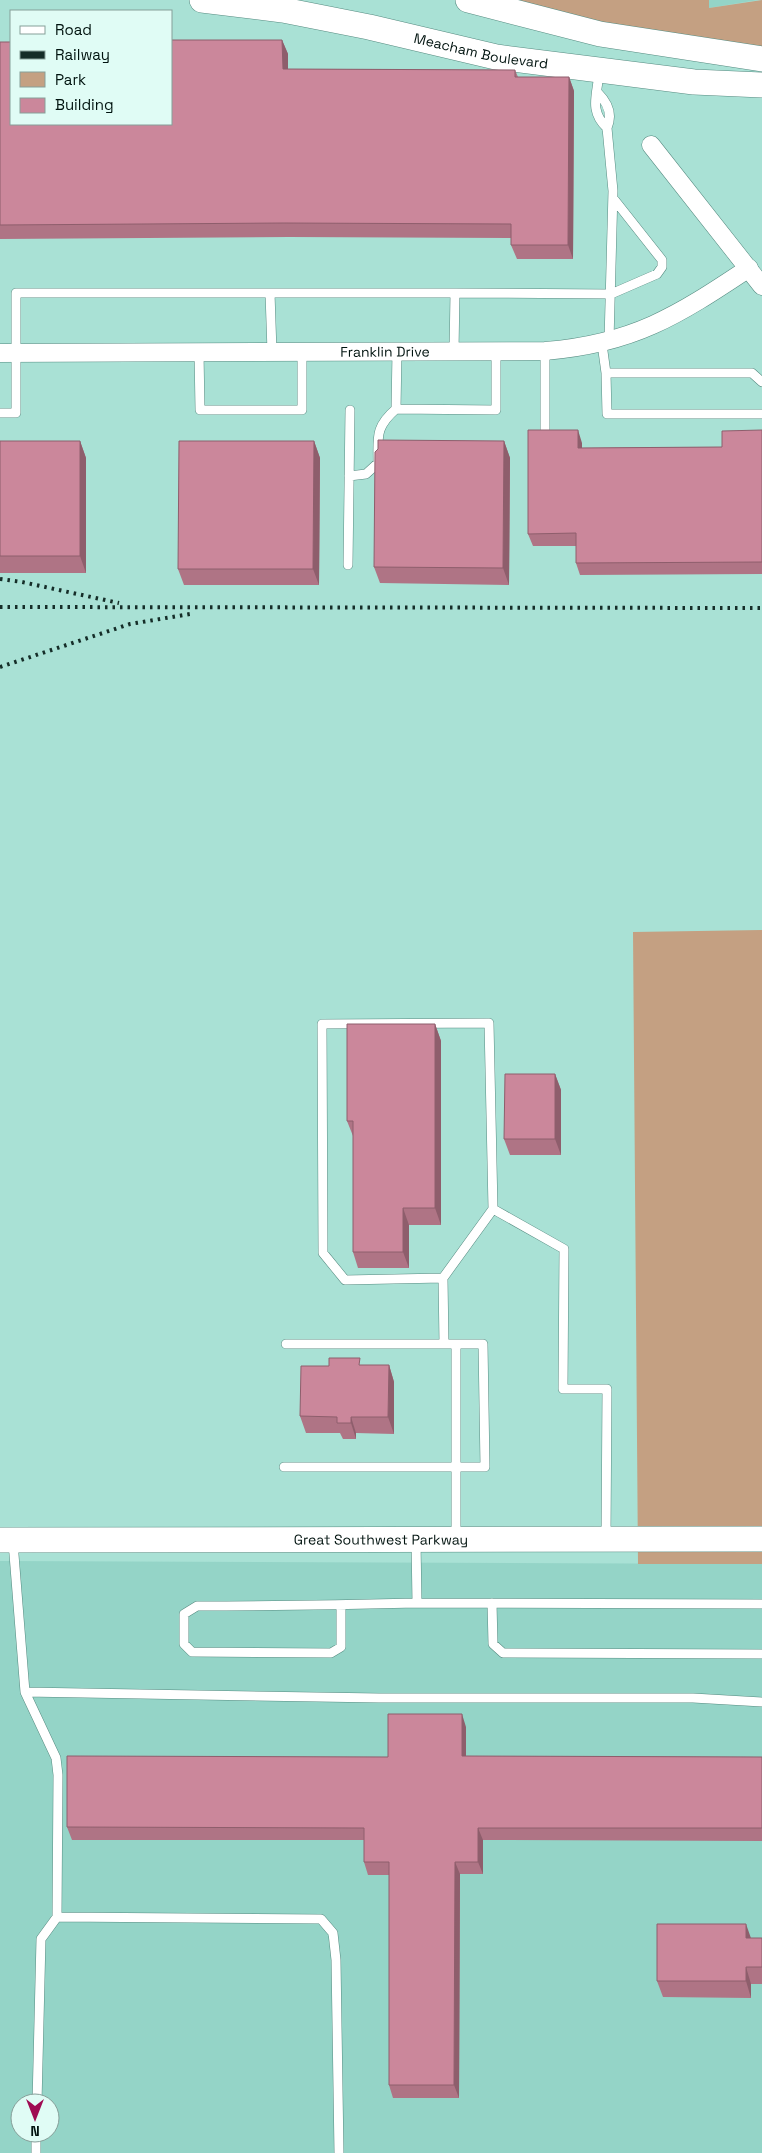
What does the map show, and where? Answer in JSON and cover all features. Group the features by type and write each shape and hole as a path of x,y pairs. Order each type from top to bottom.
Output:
{"main road":[{"name":"Meacham Boulevard","path":"202,0 283,10 369,27 598,82 694,82 762,85"},
{"path":"468,0 600,34 762,59"},
{"path":"598,82 600,34"},
{"name":"Great Southwest Parkway","path":"7,1540 762,1540"}],"street":[{"path":"651,145 762,286"},
{"name":"Franklin Drive","path":"8,353 545,351 606,342 652,327 694,304 749,268"}],"lane":[{"path":"598,82 611,119 607,128 613,198 610,294 606,342 607,414 762,414"},
{"path":"0,413 16,412 8,353 16,293 610,294 657,274 662,267 662,260 613,198"},
{"path":"270,293 272,352"},
{"path":"454,351 455,293"},
{"path":"349,476 366,474 378,464 378,431 388,416 396,409 496,410 496,351"},
{"path":"545,351 545,435"},
{"path":"199,352 200,410 302,410 302,352"},
{"path":"396,409 397,352"},
{"path":"606,373 752,373 762,382"},
{"path":"348,565 350,410"},
{"path":"443,1278 345,1280 323,1253 322,1024 489,1023 493,1209 443,1278 444,1344"},
{"path":"493,1209 564,1249 563,1389 608,1389 606,1539"},
{"path":"284,1467 486,1467 483,1344 286,1344"},
{"path":"456,1344 456,1539"},
{"path":"416,1539 416,1603"},
{"path":"7,1540 26,1692 56,1758 58,1775 57,1917 40,1939 37,2093"},
{"path":"341,1605 341,1647 331,1653 192,1652 184,1644 184,1614 197,1606 416,1603 762,1604"},
{"path":"492,1603 493,1644 503,1653 762,1654"},
{"path":"26,1692 379,1698 693,1698 762,1702"},
{"path":"57,1917 321,1919 333,1933 336,1960 339,2153"}],"shaded area":[{"path":"709,0 758,0 709,8"},
{"path":"0,1561 762,1564 762,2153 0,2153"}],"green space":[{"path":"496,0 709,0 709,8 762,0 762,48 661,36"},
{"path":"762,930 762,1564 638,1564 633,932"}],"building":[{"path":"172,40 282,40 283,69 515,70 515,77 569,77 568,245 511,245 511,224 0,225 0,42 10,42 10,125 172,125"},
{"path":"528,430 578,430 578,448 722,447 722,431 762,430 762,562 576,563 576,533 528,534"},
{"path":"378,440 504,441 503,568 374,567 375,452 378,449"},
{"path":"0,441 80,441 80,556 0,556"},
{"path":"179,441 314,441 313,569 178,569"},
{"path":"347,1024 435,1024 435,1208 403,1208 403,1252 353,1252 353,1121 347,1121"},
{"path":"505,1074 555,1074 555,1139 504,1139"},
{"path":"329,1358 360,1358 359,1365 389,1365 388,1417 351,1417 351,1423 337,1423 337,1417 300,1416 301,1366 329,1366"},
{"path":"388,1714 462,1714 462,1756 762,1757 762,1828 478,1828 478,1862 455,1862 454,2085 389,2085 389,1862 364,1862 364,1828 67,1827 67,1756 388,1757"},
{"path":"657,1924 746,1924 746,1938 762,1938 762,1967 746,1967 746,1981 657,1981"}],"railway":[{"path":"0,579 119,603"},
{"path":"0,607 762,608"},
{"path":"0,667 130,624 190,614"}]}
